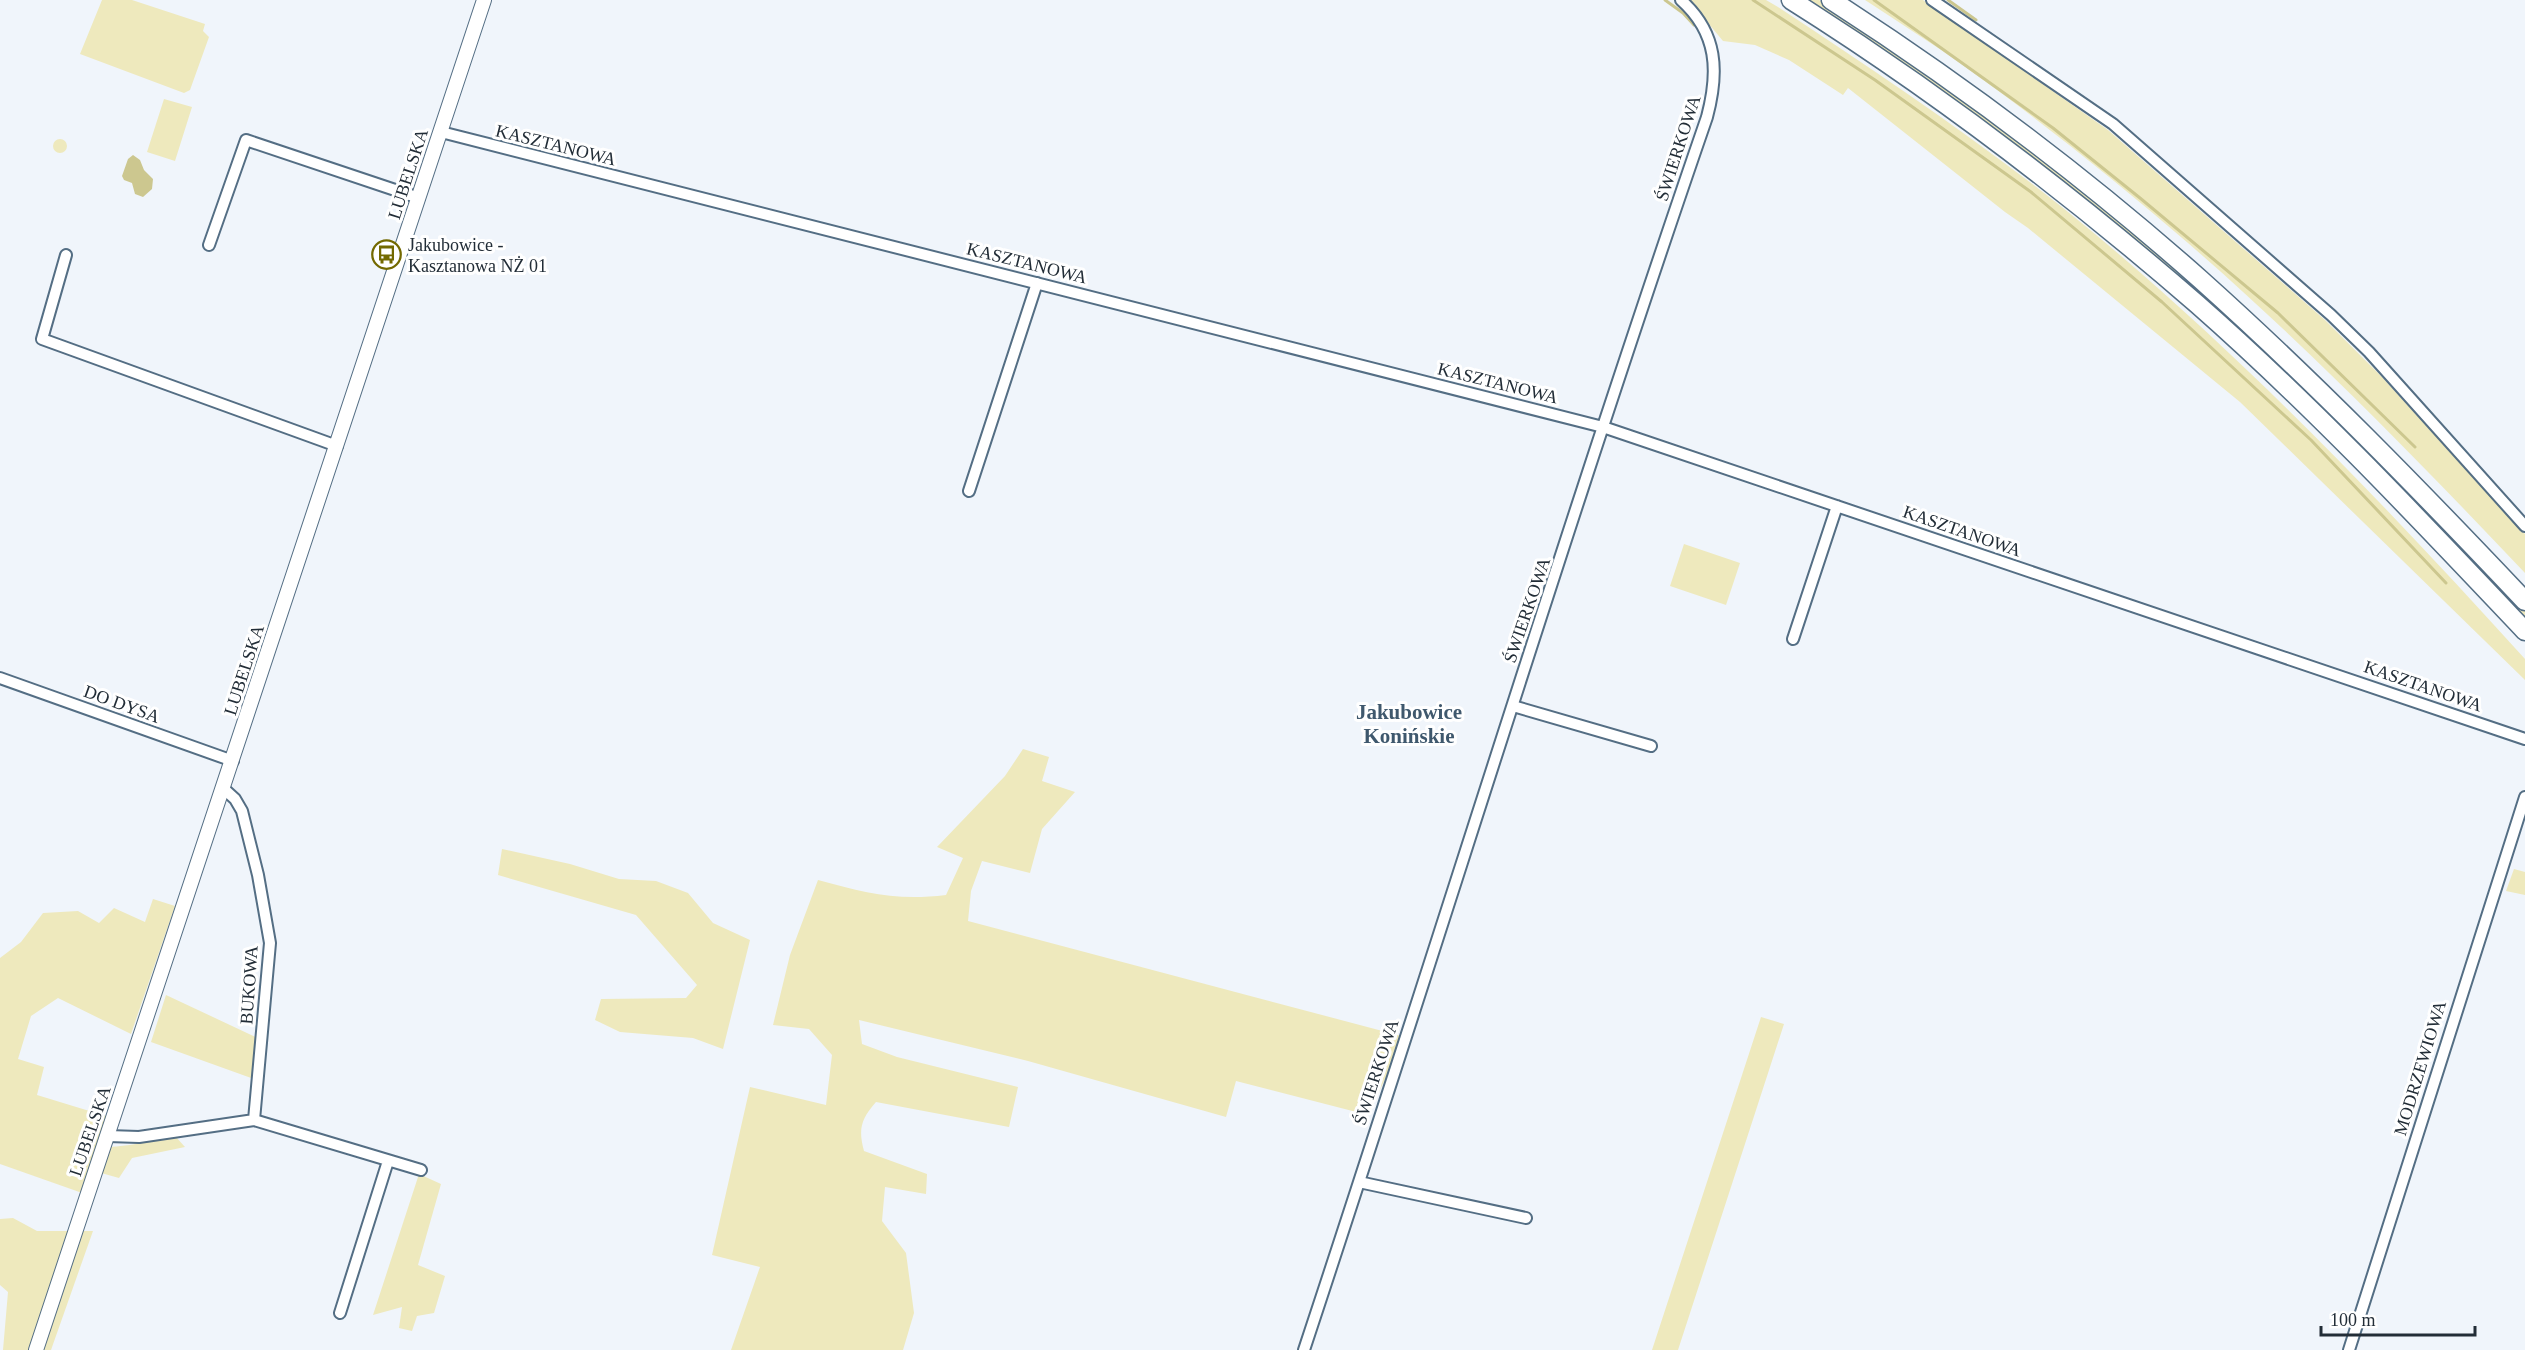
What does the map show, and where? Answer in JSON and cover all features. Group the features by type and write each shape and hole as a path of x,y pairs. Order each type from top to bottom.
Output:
{"highway":[{"path":"1791,0 1901,74 1996,142 2084,210 2198,305 2358,458 2525,631"},
{"path":"1831,0 2007,123 2199,278 2351,421 2525,601"}],"street":[{"name":"LUBELSKA","path":"36,1350 484,0"},
{"name":"ŚWIERKOWA","path":"1304,1350 1514,706 1530,645 1564,551 1707,117 1715,70 1711,47 1692,9 1681,0"},
{"path":"1932,0 2099,114 2331,315 2369,352 2525,526"},
{"name":"KASZTANOWA","path":"441,132 1603,427 2525,739"},
{"path":"209,245 246,140 419,198"},
{"path":"66,255 42,339 337,446"},
{"path":"969,491 1037,283"},
{"path":"1793,639 1837,506"},
{"name":"DO DYSA","path":"0,678 233,761"},
{"path":"1514,706 1651,746"},
{"name":"BUKOWA","path":"224,789 235,799 242,812 258,875 270,943 254,1120"},
{"name":"MODRZEWIOWA","path":"2349,1350 2525,797"},
{"path":"108,1136 140,1137 254,1120 421,1170"},
{"path":"340,1313 388,1161"},
{"path":"1359,1182 1526,1218"}],"shaded area":[{"path":"102,0 132,0 205,24 203,31 209,37 190,90 184,93 80,54"},
{"path":"1689,0 1766,0 1940,116 2057,203 2209,334 2318,439 2525,659 2525,680 2240,402 2028,228 1848,88 1843,95 1789,60 1755,45 1723,41"},
{"path":"1806,0 1819,0 1854,22 2010,134 2082,190 2216,301 2350,428 2525,609 2525,622 2270,362"},
{"path":"1865,0 1923,0 2108,130 2325,320 2380,375 2525,534 2525,573 2361,404 2276,322 2188,243 2106,174 2021,108 1952,57"},
{"path":"164,99 192,107 175,161 147,152"},
{"path":"57,139 63,139 67,146 63,153 57,153 53,149 53,143"},
{"path":"133,155 140,160 144,170 153,179 152,189 143,197 135,194 132,183 124,180 122,176 128,159"},
{"path":"1684,544 1740,563 1726,605 1670,586"},
{"path":"1023,749 1049,757 1042,781 1075,792 1042,829 1030,873 982,861 971,891 968,921 1405,1037 1368,1115 1236,1081 1226,1117 1028,1061 859,1020 862,1044 897,1057 1018,1087 1009,1127 876,1102 864,1119 861,1136 864,1151 927,1174 926,1194 885,1187 882,1221 906,1253 914,1313 903,1350 731,1350 760,1267 712,1255 750,1087 826,1105 832,1055 809,1029 773,1025 790,955 818,880 881,895 928,897 946,895 963,858 937,847 1005,776"},
{"path":"502,849 570,864 619,879 656,881 688,893 713,923 750,940 723,1049 693,1038 620,1032 595,1020 601,999 686,998 697,985 636,915 498,875"},
{"path":"2514,869 2525,872 2525,895 2506,891"},
{"path":"153,899 175,906 131,1034 58,998 31,1016 18,1059 44,1067 37,1095 109,1117 101,1146 126,1145 176,1137 185,1147 132,1158 119,1178 94,1171 85,1194 0,1164 0,958 21,942 43,913 78,911 99,923 114,908 145,922"},
{"path":"166,995 262,1040 257,1080 151,1042"},
{"path":"1761,1017 1784,1024 1678,1350 1652,1350"},
{"path":"419,1174 441,1184 418,1265 445,1276 434,1313 417,1316 412,1331 399,1328 402,1307 373,1315"},
{"path":"13,1218 37,1231 93,1231 51,1350 3,1350 8,1292 0,1285 0,1219"}],"waterway":[{"path":"1665,0 1683,13 1694,25"},
{"path":"1753,0 1875,80 2031,192 2162,302 2311,440 2446,583"},
{"path":"1874,0 2053,128 2140,198 2278,313 2415,447"},
{"path":"1948,0 1976,20"}],"place":[{"name":"Jakubowice - Kasztanowa NŻ 01","path":"387,255"}],"district":[{"name":"Jakubowice Konińskie","path":"1409,724"}]}
